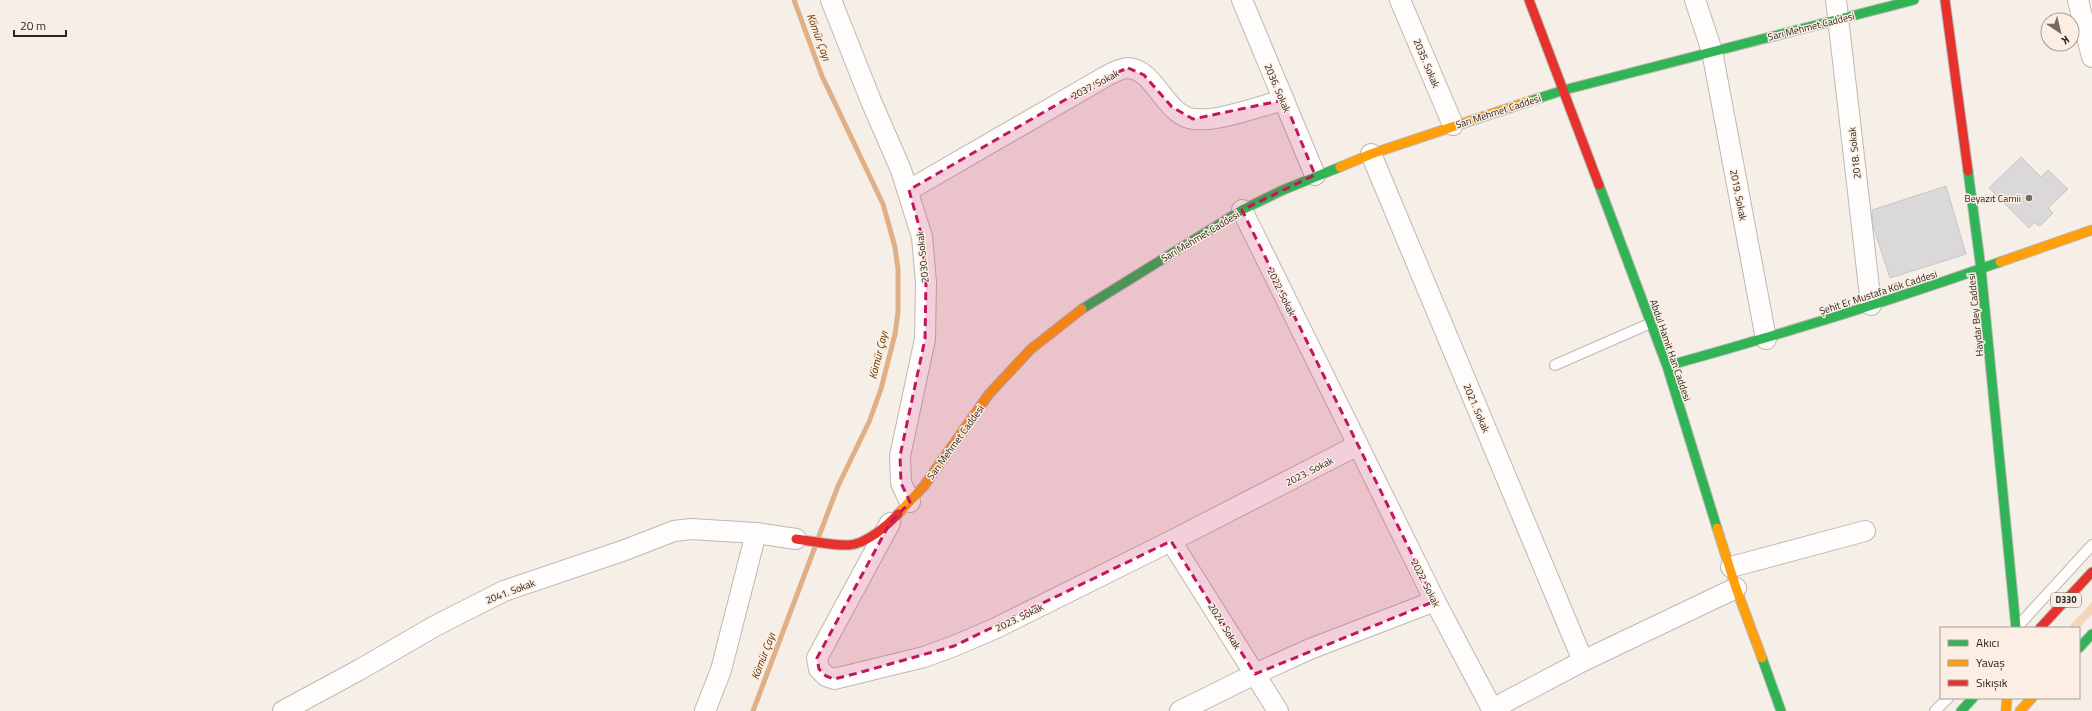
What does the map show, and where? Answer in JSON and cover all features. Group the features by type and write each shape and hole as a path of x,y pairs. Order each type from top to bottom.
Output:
{"main road":[{"name":"Abdul Hamit Han Caddesi","path":"1529,0 1667,366 1731,567 1736,588 1781,711"},
{"name":"Sarı Mehmet Caddesi","path":"796,539 834,545 849,545 862,542 890,523 910,502 989,394 1031,349 1090,303 1242,210 1315,175 1371,154 1453,125 1564,90 1712,51 1838,10 1914,0"},
{"name":"Haydar Bey Caddesi","path":"1946,0 1981,269 2016,627"},
{"name":"Şehit Er Mustafa Kök Caddesi","path":"1667,366 1766,339 1981,269 2092,230"},
{"name":"D330","path":"2041,627 2092,572"},
{"path":"2080,647 2092,634"},
{"path":"1961,711 1972,699"},
{"path":"2006,711 2008,699"},
{"path":"2020,711 2031,699"},
{"path":"2036,699 2036,708"}],"street":[{"name":"2030. Sokak","path":"831,0 909,190 922,237 926,282 925,338 900,456 901,483 910,502"},
{"name":"2036. Sokak","path":"1242,0 1315,175"},
{"name":"2035. Sokak","path":"1400,0 1453,125"},
{"name":"2019. Sokak","path":"1695,0 1712,51 1766,339"},
{"path":"2078,0 2092,57"},
{"name":"2018. Sokak","path":"1838,10 1871,305"},
{"name":"2037. Sokak","path":"909,190 1103,78 1128,68 1144,75 1172,107 1181,115 1193,120 1221,116 1284,100"},
{"name":"2021. Sokak","path":"1371,154 1583,662"},
{"name":"2022. Sokak","path":"1242,210 1435,601 1491,710 1583,662 1736,588"},
{"name":"2023. Sokak","path":"890,523 816,658 819,669 826,676 834,679 924,658 994,629 1171,541 1358,445"},
{"name":"2041. Sokak","path":"283,711 359,670 435,626 504,591 596,560 674,531 692,529 756,533"},
{"path":"1731,567 1865,531"},
{"path":"705,711 721,670 756,533"},
{"name":"Sarı Mehmet Caddesi","path":"756,533 796,539"},
{"name":"2024. Sokak","path":"1171,541 1278,711"},
{"path":"1180,711 1310,649 1435,601"}],"lane":[{"path":"1555,365 1651,323"},
{"path":"2017,627 2092,545"},
{"path":"1935,711 1947,699"}],"highlighted area":[{"path":"1128,68 1144,75 1172,107 1193,119 1284,100 1315,175 1242,210 1435,601 1255,674 1171,541 954,646 834,679 826,676 819,669 817,658 890,523 910,502 901,483 900,456 925,339 926,282 922,237 909,190 1103,78"}],"shaded area":[{"path":"2092,602 2092,614 2080,627 2069,627"}],"building":[{"name":"Beyazıt Camii","path":"2021,157 2041,177 2048,170 2068,189 2048,208 2053,213 2040,226 2034,223 2029,228 1989,188"},
{"path":"1946,186 1966,254 1890,278 1873,226 1872,210"}],"waterway":[{"name":"Kömür Çayı","path":"794,0 822,76 883,204 895,247 898,269 898,312 895,334 881,389 869,422 838,486 819,536"},
{"name":"Kömür Çayı","path":"753,711 815,547"}],"traffic: fast":[{"path":"1530,101 1564,90 1914,0"},
{"path":"1082,309 1242,210 1283,190 1340,167"},
{"path":"1968,171 1981,269 2016,627"},
{"path":"1599,185 1667,366 1717,528"},
{"path":"1667,366 1834,317 2000,262"},
{"path":"2080,647 2092,634"},
{"path":"1762,658 1781,711"},
{"path":"1961,711 1972,699"}],"traffic: slow":[{"path":"1340,167 1371,154 1530,101"},
{"path":"2000,262 2092,230"},
{"path":"898,514 924,486 989,394 1031,349 1082,309"},
{"path":"1717,528 1736,588 1762,658"},
{"path":"2006,711 2007,699"},
{"path":"2020,711 2031,699"}],"traffic: jam":[{"path":"1529,0 1599,185"},
{"path":"1945,0 1968,171"},
{"path":"796,539 836,545 856,544 876,534 898,514"},
{"path":"2041,627 2092,572"}],"place":[{"name":"Beyazıt Camii","path":"2029,198"}]}
